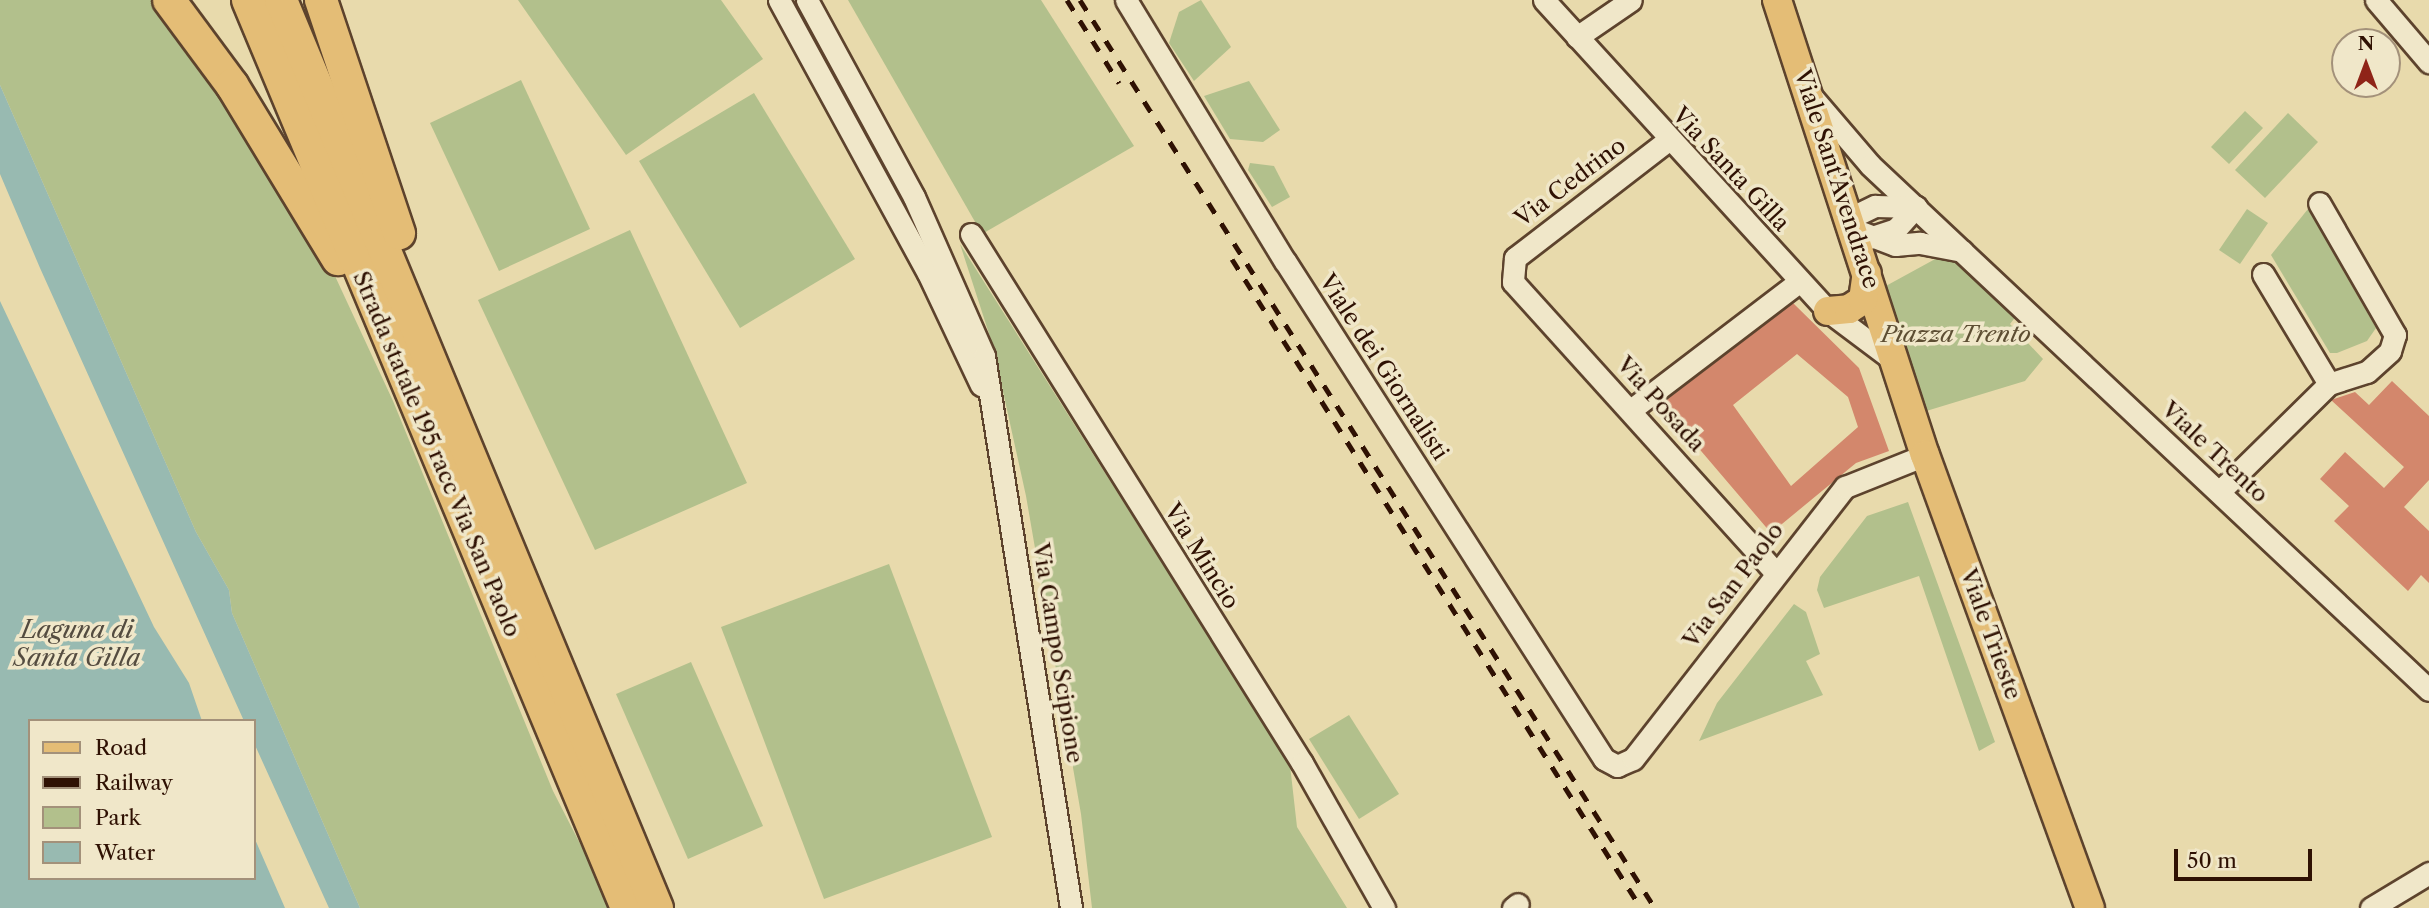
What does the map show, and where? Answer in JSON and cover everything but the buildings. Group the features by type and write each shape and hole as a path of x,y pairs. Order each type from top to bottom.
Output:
{"highway":[{"path":"169,0 232,85 344,271 538,732 587,836 606,856"},
{"name":"Strada statale 195 racc Via San Paolo","path":"248,0 627,908"},
{"name":"Strada statale 195 racc Via San Paolo","path":"281,0 657,908"},
{"path":"321,0 470,431 479,473"}],"main road":[{"name":"Viale Sant'Avendrace","path":"1777,0 1857,229 1892,359"},
{"path":"1828,311 1849,309 1863,300 1867,273"},
{"name":"Viale Trieste","path":"1892,359 2090,908"}],"street":[{"name":"Via Campo Scipione","path":"779,0 928,272 991,406"},
{"name":"Via Campo Scipione","path":"790,0 797,15 797,34"},
{"name":"Viale dei Giornalisti","path":"1126,0 1284,261 1604,758"},
{"path":"1577,37 1631,0"},
{"path":"2376,0 2429,62"},
{"name":"Via Santa Gilla","path":"1549,2 1667,141 1828,311 1892,359"},
{"name":"Via Campo Scipione","path":"810,3 958,292 984,356 1071,908"},
{"name":"Viale Trento","path":"1811,96 1870,165 2219,492 2424,678"},
{"name":"Via Cedrino","path":"1511,269 1515,258 1667,141"},
{"path":"2219,492 2329,384 2382,362 2395,335 2319,202"},
{"path":"1857,229 1875,206 1916,206"},
{"path":"1857,229 1896,229 1916,206"},
{"path":"1857,229 1965,252"},
{"name":"Via Mincio","path":"971,234 1302,763 1384,908"},
{"name":"Via Posada","path":"1511,269 1513,282 1632,409 1776,573"},
{"path":"2263,274 2329,384"},
{"path":"1632,409 1800,281"},
{"name":"Via San Paolo","path":"1604,758 1617,766 1633,759 1846,487 1925,456"},
{"path":"2371,908 2429,873"}],"green space":[{"path":"0,0 157,0 322,248 393,401 553,791 613,908 360,908 232,613 229,590 196,532 0,85"},
{"path":"518,0 721,0 763,59 626,155"},
{"path":"848,0 1041,0 1134,146 982,234"},
{"path":"1201,0 1231,47 1194,81 1169,43 1179,12"},
{"path":"521,80 590,229 499,271 430,123"},
{"path":"1249,81 1280,130 1263,142 1230,139 1204,96"},
{"path":"754,93 855,259 740,328 639,161"},
{"path":"2245,111 2263,128 2229,164 2211,147"},
{"path":"2288,113 2318,142 2265,198 2235,170"},
{"path":"1250,163 1274,166 1290,197 1272,207 1248,170"},
{"path":"2247,209 2268,223 2240,264 2219,250"},
{"path":"2308,209 2376,328 2367,341 2337,353 2330,353 2271,255"},
{"path":"630,230 747,483 595,550 478,300"},
{"path":"960,244 1290,765 1297,827 1347,908 1092,908 1081,814 1026,496 993,346"},
{"name":"Piazza Trento","path":"1948,252 2017,315 2010,324 2043,359 2025,381 1923,412 1884,287"},
{"path":"1908,502 1995,742 1979,751 1919,576 1824,608 1817,590 1820,577 1867,516"},
{"path":"889,564 992,837 824,899 721,627"},
{"path":"1794,604 1806,612 1820,654 1806,661 1823,695 1699,741 1717,703"},
{"path":"691,662 763,826 688,859 616,694"},
{"path":"1349,715 1399,794 1359,819 1309,739"}],"water":[{"path":"0,85 196,532 229,590 232,613 360,908 329,908 256,747 256,719 243,719 0,174"},
{"name":"Laguna di Santa Gilla","path":"0,301 154,627 189,683 201,719 28,719 28,880 256,880 256,842 285,908 0,908"}],"railway":[{"path":"1067,0 1119,83"},
{"path":"1080,0 1655,908"},
{"path":"1232,259 1641,908"}]}
